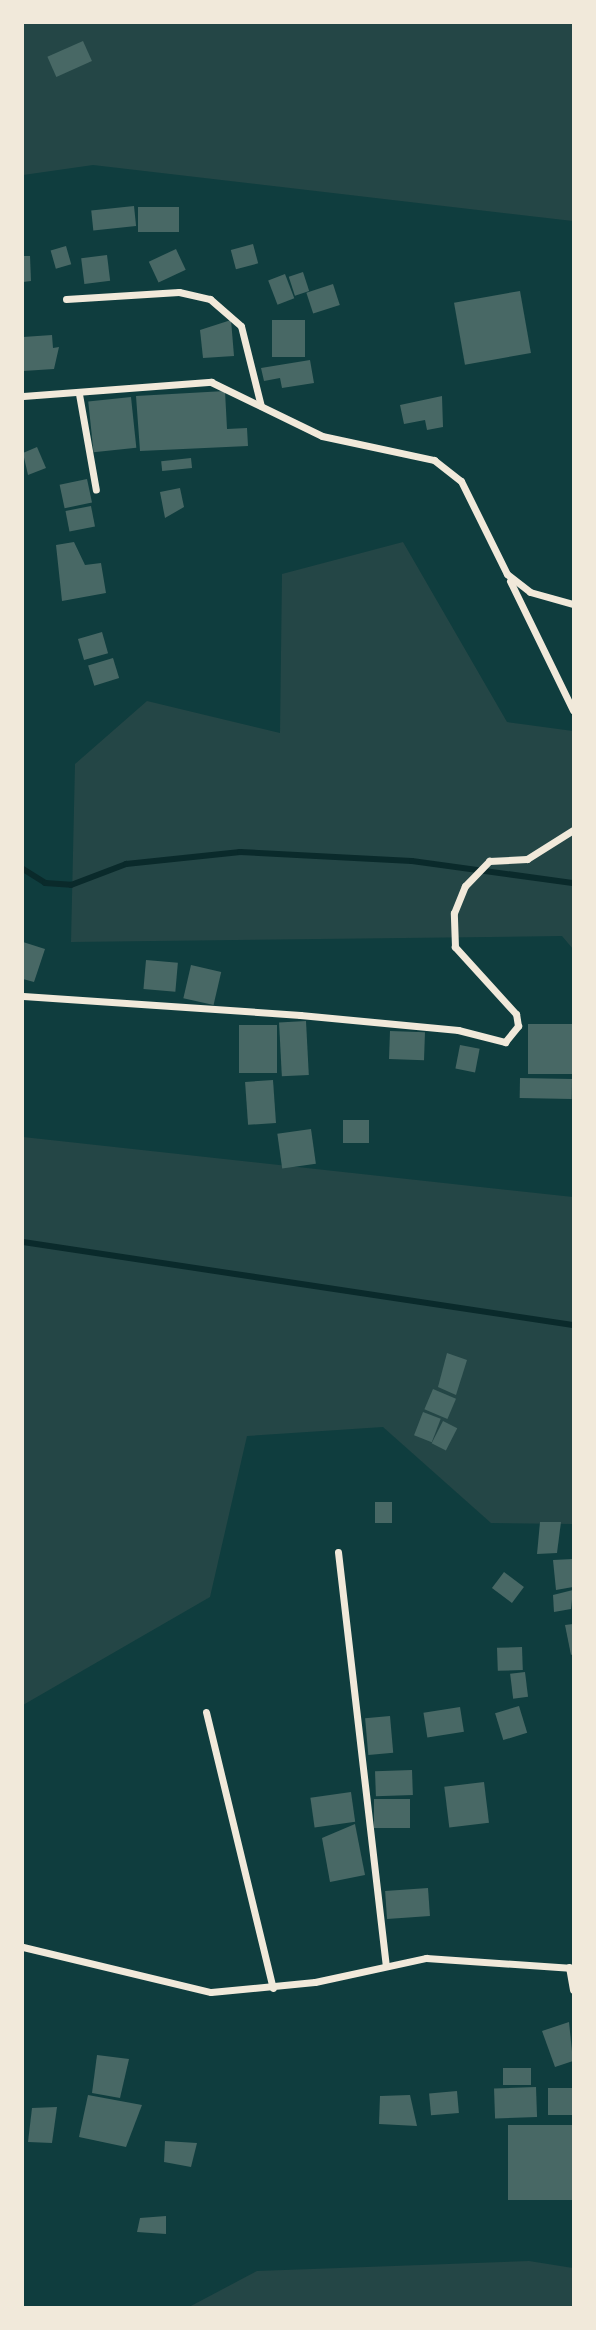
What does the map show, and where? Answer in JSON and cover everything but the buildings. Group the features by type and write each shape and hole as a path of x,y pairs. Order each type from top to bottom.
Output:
{"street":[{"path":"66,299 179,292 210,299 241,326 261,406"},
{"path":"23,396 79,394 200,381 323,436 447,467 461,481 573,710"},
{"path":"79,394 96,490"},
{"path":"507,574 530,592 573,604"},
{"path":"23,996 300,1015 458,1030 505,1042 518,1026 516,1014 455,947 454,913 465,886 489,861 527,859 573,831"},
{"path":"338,1552 386,1965"},
{"path":"206,1712 273,1988"},
{"path":"23,1947 202,1992 273,1988 437,1957 571,1968 573,1990"}],"shaded area":[{"path":"23,23 573,23 573,221 93,165 23,175"},
{"path":"403,542 507,722 573,731 573,949 562,936 71,942 75,764 147,701 280,733 282,574"},
{"path":"23,1137 573,1197 573,1524 491,1523 383,1427 247,1436 210,1597 23,1705"},
{"path":"529,2261 573,2268 573,2307 189,2307 257,2271"}],"waterway":[{"path":"23,869 45,883 71,885 126,864 240,852 412,861 573,883"},
{"path":"23,1242 573,1325"}]}
